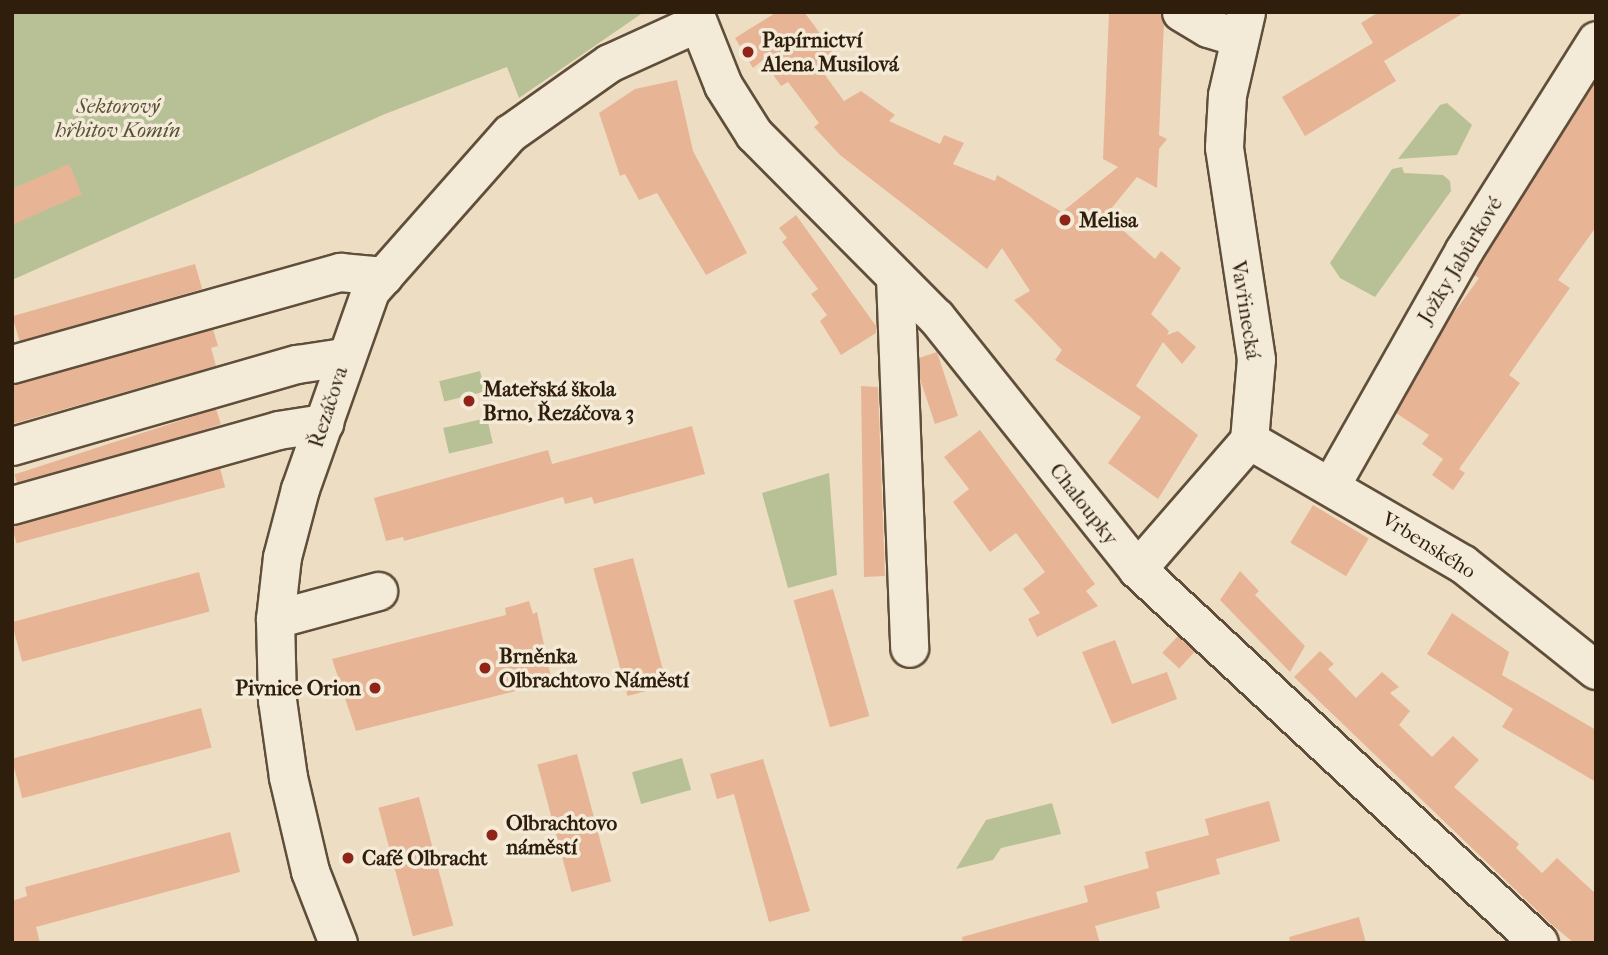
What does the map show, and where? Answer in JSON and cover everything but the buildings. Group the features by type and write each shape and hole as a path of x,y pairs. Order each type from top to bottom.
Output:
{"street":[{"path":"1181,12 1208,28 1242,25"},
{"name":"Řezáčova","path":"338,943 310,871 288,777 277,699 275,619 282,557 344,357 370,291 510,133 609,63 695,18"},
{"name":"Chaloupky","path":"695,18 723,85 754,134 936,317 1137,569 1539,943"},
{"name":"Vavřinecká","path":"1242,25 1224,147 1256,359 1249,440"},
{"name":"Jožky Jabůrkové","path":"1331,485 1464,250 1596,40"},
{"path":"12,364 340,272 384,276"},
{"path":"895,277 909,648"},
{"path":"12,446 297,364 344,357"},
{"path":"12,505 278,430 324,423"},
{"path":"1137,569 1249,440"},
{"name":"Vrbenského","path":"1249,440 1464,564 1592,659"},
{"path":"275,619 378,591"}],"green space":[{"name":"Sektorový hřbitov Komín","path":"12,12 644,12 519,98 507,67 385,114 12,280"},
{"path":"1447,103 1472,125 1457,155 1398,159 1440,105"},
{"path":"1402,167 1404,173 1443,175 1450,181 1451,191 1375,297 1340,278 1330,263 1392,169"},
{"path":"480,371 485,391 444,402 439,381"},
{"path":"487,418 493,443 449,453 443,428"},
{"path":"829,473 837,575 788,588 762,493"},
{"path":"682,758 691,790 641,804 632,772"},
{"path":"1052,803 1061,834 1001,848 993,860 956,869 986,820"}],"place":[{"name":"Papírnictví Alena Musilová","path":"748,52"},
{"name":"Melisa","path":"1065,220"},
{"name":"Mateřská škola Brno, Řezáčova 3","path":"469,401"},
{"name":"Brněnka Olbrachtovo Náměstí","path":"485,668"},
{"name":"Pivnice Orion","path":"375,688"},
{"name":"Olbrachtovo náměstí","path":"492,835"},
{"name":"Café Olbracht","path":"348,858"}]}
